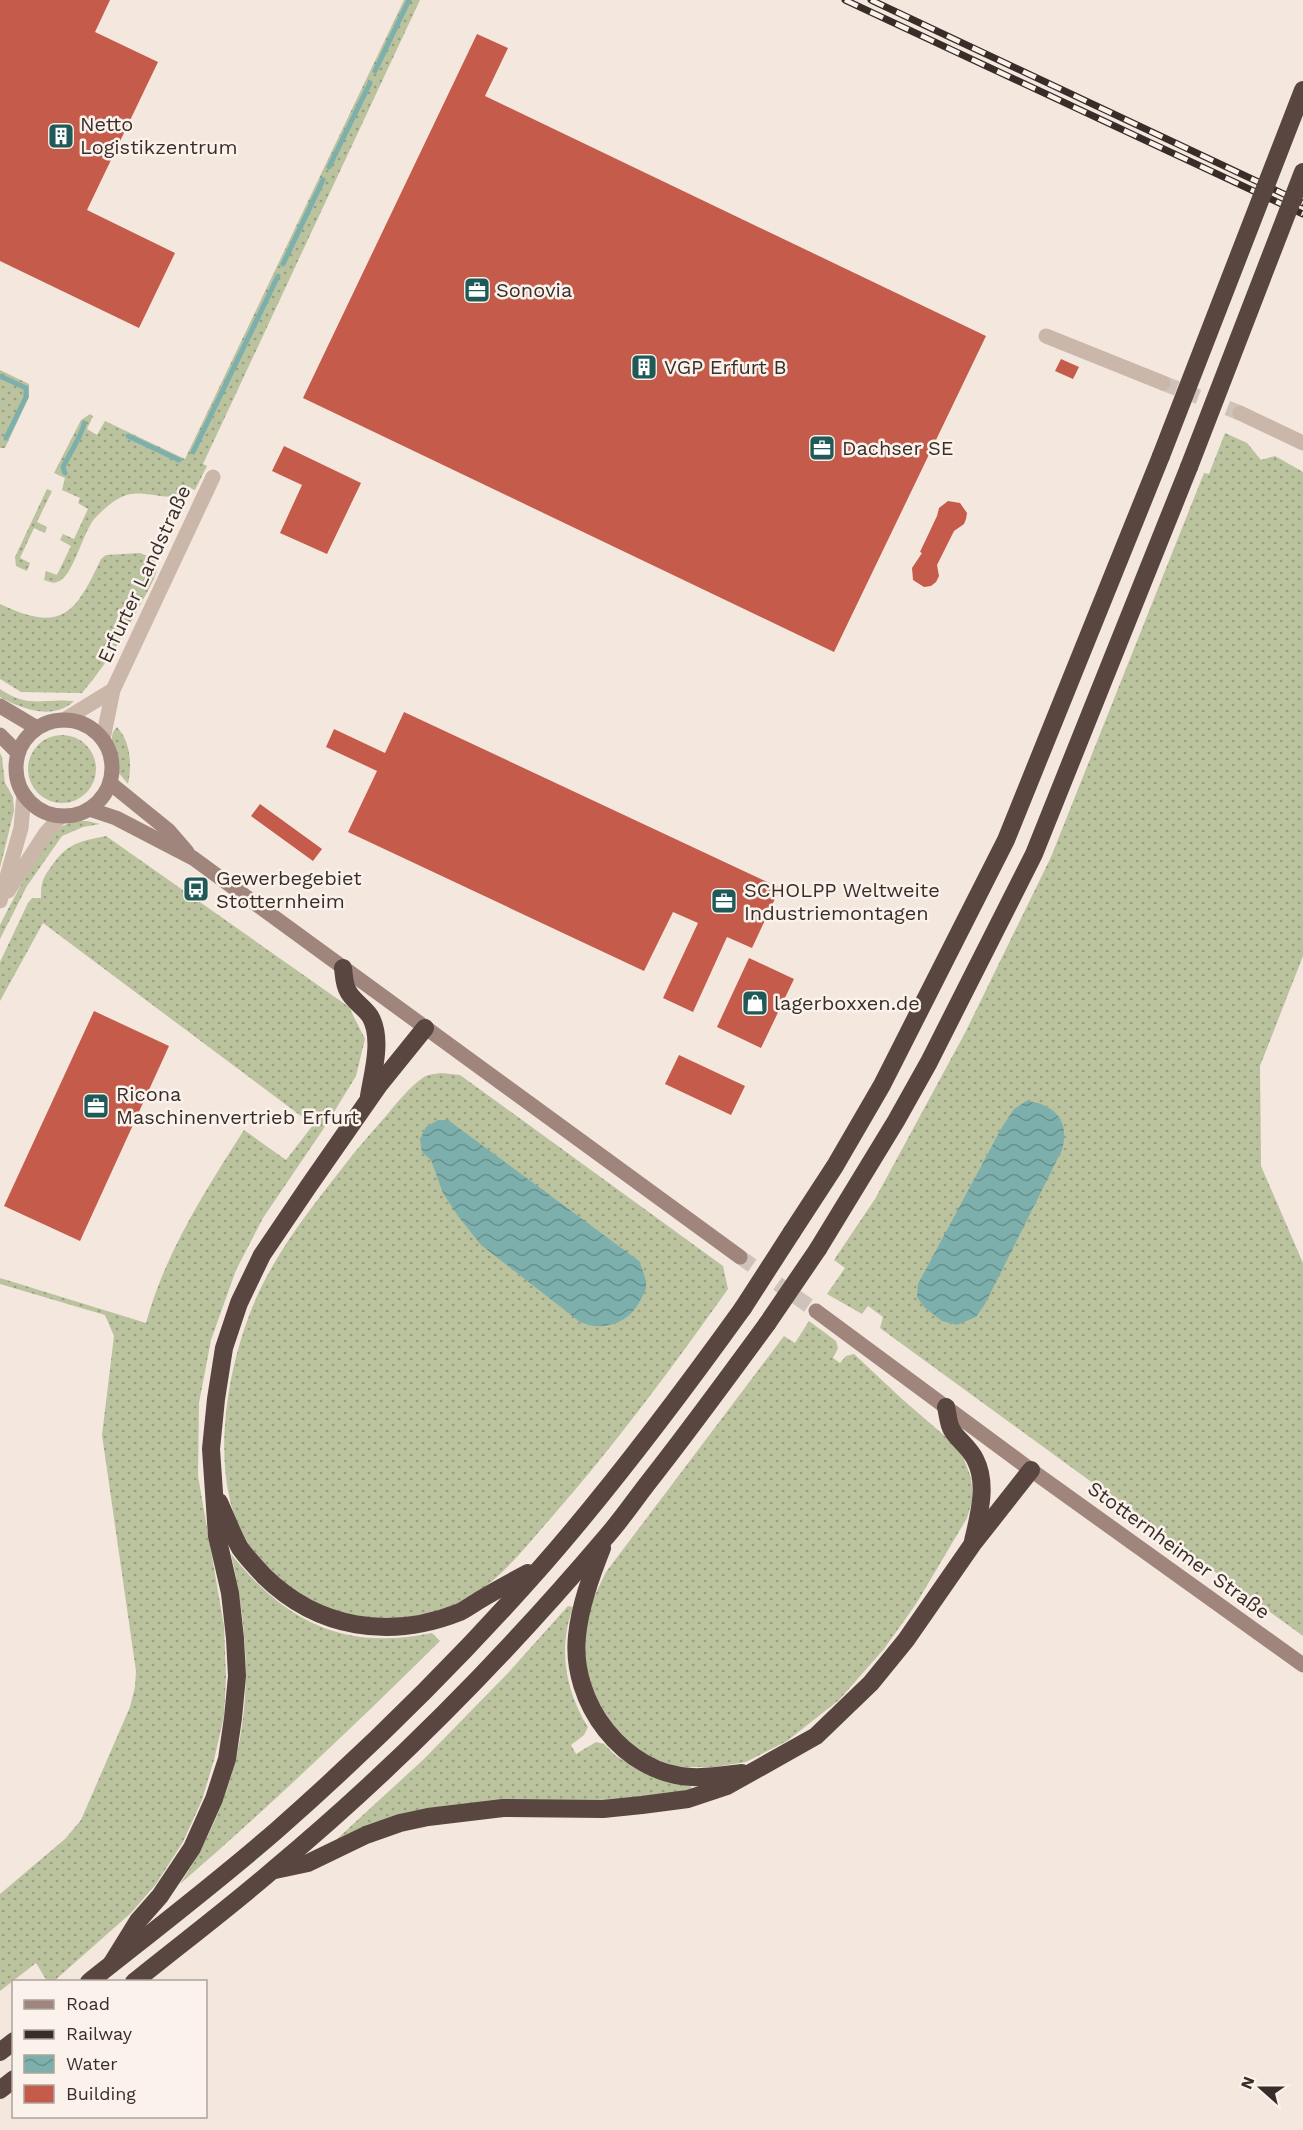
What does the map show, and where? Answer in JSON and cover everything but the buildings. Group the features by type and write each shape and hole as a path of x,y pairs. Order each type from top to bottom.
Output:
{"highway":[{"path":"91,1980 278,1829 405,1709 477,1637 542,1565 642,1446 743,1308 835,1166 882,1084 1006,840 1161,456 1303,90"},
{"path":"136,1980 273,1870 342,1810 422,1733 542,1610 608,1536 696,1421 818,1249 924,1072 1034,854 1189,467 1303,172"},
{"path":"343,968 348,992 372,1018 375,1030 376,1047 368,1101"},
{"path":"112,1963 138,1921 160,1896 192,1848 227,1759 237,1676 230,1593 217,1536 212,1449 216,1399 224,1348 238,1303 262,1255 368,1101 425,1028"},
{"path":"946,1407 952,1430 966,1444 976,1461 980,1475 981,1502 972,1545"},
{"path":"273,1870 308,1863 366,1835 400,1823 428,1817 503,1808 603,1809 688,1799 727,1786 756,1771 816,1736 871,1683 906,1640 972,1545 1031,1470"},
{"path":"215,1494 240,1548 276,1587 296,1602 319,1614 345,1622 372,1627 402,1627 429,1622 461,1611 542,1565"},
{"path":"608,1536 588,1583 577,1637 578,1665 584,1694 603,1728 615,1742 636,1758 663,1772 691,1778 756,1771"},
{"path":"0,2052 12,2043"},
{"path":"0,2090 12,2081"}],"main road":[{"path":"0,706 37,728"},
{"path":"64,720 79,722 92,729 103,739 110,753 112,768 110,783 98,802 77,814 61,816 41,810 24,794 17,775 18,753 26,739 37,728 50,722 64,720"},
{"path":"0,735 18,753"},
{"path":"110,783 168,830 193,858"},
{"path":"89,809 116,818 193,858 740,1257"},
{"name":"Stotternheimer Straße","path":"816,1311 1031,1470 1303,1665"}],"street":[{"path":"1046,336 1163,384"},
{"path":"1240,414 1303,443"},
{"name":"Erfurter Landstraße","path":"103,739 113,690 213,477"},
{"name":"Erfurter Landstraße","path":"64,720 113,690"},
{"path":"0,902 21,828 24,794"},
{"path":"0,902 45,834 61,816"}],"green space":[{"path":"404,0 420,0 203,464 207,466 195,490 190,488 176,496 169,497 140,494 127,495 118,499 92,522 63,579 53,583 44,580 46,571 57,575 71,546 60,540 63,534 74,539 88,509 78,503 80,498 62,490 65,478 54,473 81,420 90,414 93,416 87,429 97,435 105,421 185,459"},
{"path":"0,370 29,384 29,397 5,448 0,448"},
{"path":"1225,433 1247,443 1261,460 1275,456 1303,472 1303,956 1260,1066 1261,1166 1303,1263 1303,1636 880,1328 883,1317 868,1306 862,1314 827,1294 845,1268 834,1260 875,1199 965,1033 1051,857 1204,473 1209,474"},
{"path":"47,489 52,491 37,522 47,527 45,533 34,528 20,558 30,563 27,571 16,566 15,557"},
{"path":"140,553 155,559 157,569 154,579 112,652 82,693 21,692 0,679 0,604 38,617 52,617 64,613 83,594 101,559 106,555"},
{"path":"0,689 28,701 74,701 57,710 37,711 18,706 0,697"},
{"path":"117,727 128,747 130,769 128,784 117,771 115,753 111,743 113,732"},
{"path":"55,735 69,735 81,740 91,750 96,769 91,788 81,798 69,803 55,803 43,798 33,788 28,776 28,762 33,750 43,740"},
{"path":"0,753 5,783 13,797 14,811 0,868"},
{"path":"87,821 100,824 83,827 62,836 27,886 0,939 0,925 29,870 52,836 60,828 72,822"},
{"path":"106,836 349,1007 365,1039 356,1076 263,1218 236,1270 211,1340 199,1403 198,1476 224,1626 226,1676 224,1716 202,1800 183,1842 156,1884 131,1913 55,1980 46,1980 36,1963 0,1991 0,1894 65,1839 81,1820 130,1707 136,1671 102,1435 114,1336 105,1315 0,1284 0,1278 146,1323 164,1272 187,1223 244,1130 286,1160 313,1125 43,923 0,1001 0,962 28,903 32,898 41,898 43,880 64,851 82,842"},
{"path":"441,1073 460,1075 723,1266 728,1289 620,1435 529,1543 496,1578 471,1597 439,1611 402,1618 365,1617 328,1608 299,1593 265,1565 248,1542 235,1517 228,1489 225,1427 228,1394 244,1331 255,1302 285,1246 352,1156 413,1085 424,1077"},
{"path":"809,1321 836,1341 838,1348 833,1358 840,1363 846,1356 854,1354 954,1444 964,1459 971,1478 973,1498 967,1518 916,1604 884,1649 839,1700 787,1741 746,1762 715,1767 678,1767 647,1756 620,1737 588,1685 584,1651 585,1632 592,1601 606,1572 784,1336 795,1343"},
{"path":"231,1554 273,1598 319,1626 344,1634 371,1638 400,1638 432,1633 440,1641 247,1825 180,1884 203,1844 221,1805 234,1765 242,1725 246,1684 245,1642 240,1599"},
{"path":"568,1606 573,1607 566,1638 566,1669 574,1699 588,1727 584,1735 571,1745 576,1754 596,1742 604,1744 616,1756 644,1772 691,1786 692,1792 615,1805 484,1803 339,1840 338,1838 424,1759 508,1673"}],"water":[{"path":"1026,1101 1045,1106 1058,1116 1064,1131 1062,1150 985,1304 976,1317 957,1325 942,1321 924,1307 917,1297 918,1284 1001,1129 1014,1109"},
{"path":"438,1120 448,1120 639,1261 646,1288 635,1309 622,1320 606,1326 580,1322 481,1245 443,1193 431,1160 422,1152 420,1139 426,1127"}],"waterway":[{"path":"375,71 409,0"},
{"path":"329,167 370,83"},
{"path":"283,264 323,180"},
{"path":"193,452 278,276"},
{"path":"0,376 26,388 26,397 6,438"},
{"path":"65,473 63,467 79,438 84,423"},
{"path":"128,436 179,460"}],"tunnel":[{"path":"1163,383 1240,413"},
{"path":"740,1257 816,1311"}],"railway":[{"path":"845,0 1303,214"},
{"path":"871,0 1303,203"}],"place":[{"name":"Netto Logistikzentrum","path":"61,136"},
{"name":"Sonovia","path":"477,290"},
{"name":"VGP Erfurt B","path":"644,367"},
{"name":"Dachser SE","path":"822,448"},
{"name":"Gewerbegebiet Stotternheim","path":"196,889"},
{"name":"SCHOLPP Weltweite Industriemontagen","path":"724,901"},
{"name":"lagerboxxen.de","path":"755,1003"},
{"name":"Ricona Maschinenvertrieb Erfurt","path":"96,1106"}]}
